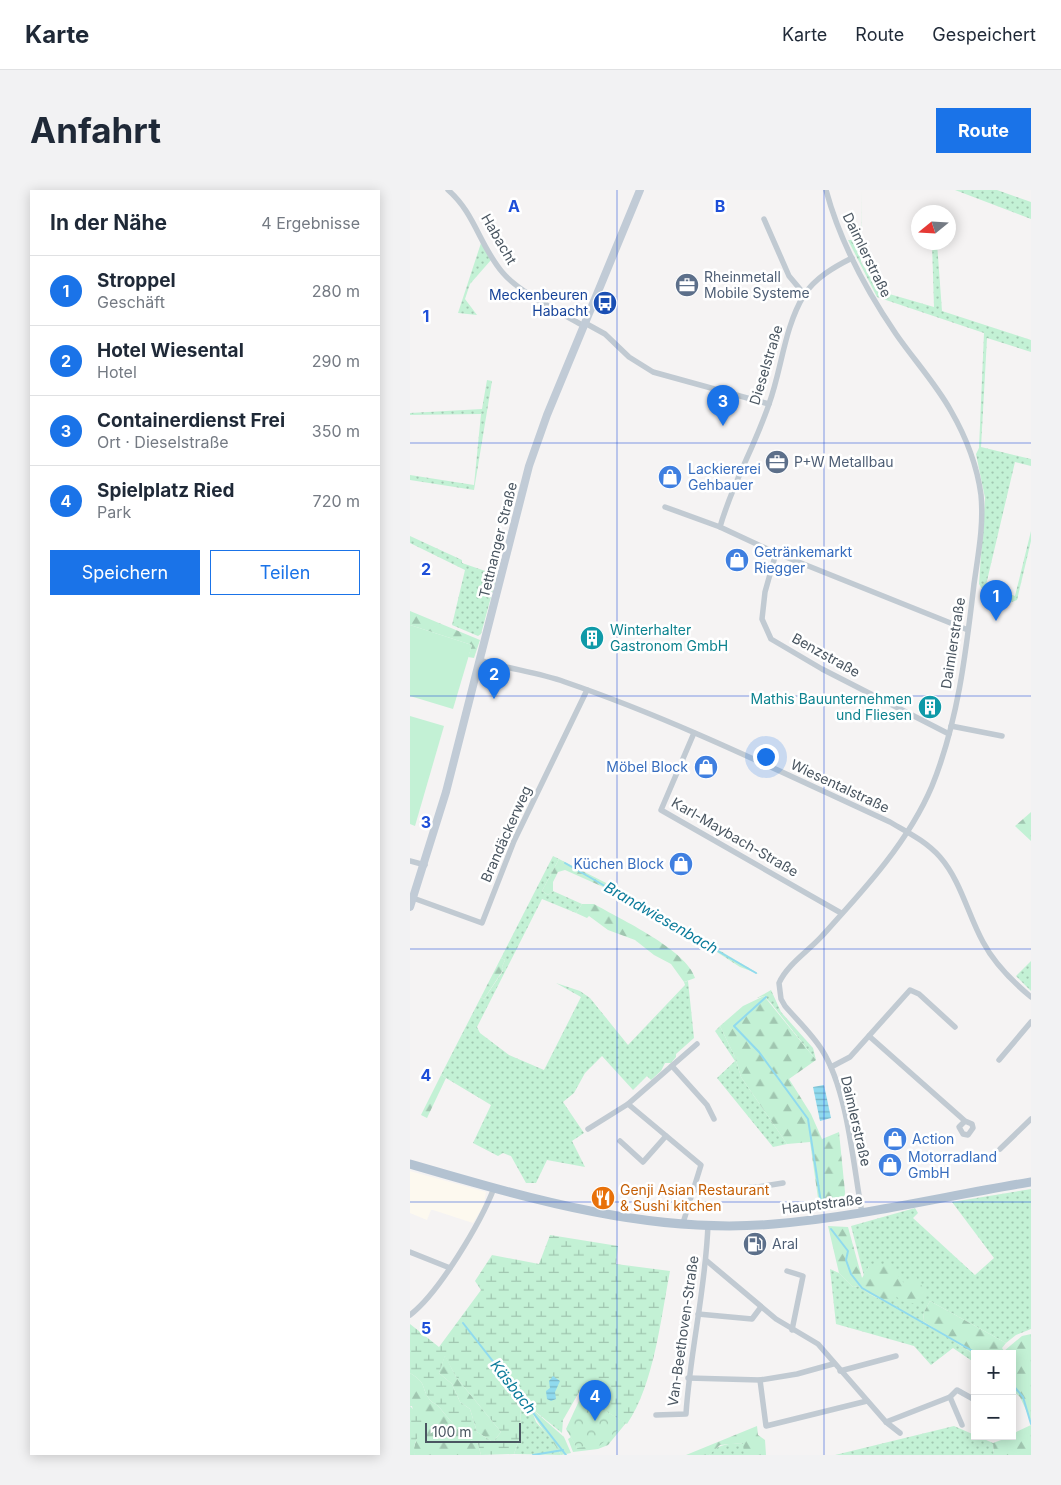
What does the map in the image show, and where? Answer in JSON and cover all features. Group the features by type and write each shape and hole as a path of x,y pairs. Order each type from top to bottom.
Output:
{"main road":[{"name":"Tettnanger Straße","path":"410,906 425,865 480,660 529,466 547,415 640,190"},
{"name":"Hauptstraße","path":"410,1164 494,1188 632,1218 708,1224 772,1224 862,1213 957,1194 1031,1182"}],"street":[{"name":"Habacht","path":"448,190 469,212 492,258 503,274 584,324 604,334 630,357 653,372 769,404"},
{"name":"Daimlerstraße","path":"826,190 840,233 852,258 897,335 951,410 967,442 975,466 981,497 981,532 962,679 949,734 932,786 906,832 867,886 781,978 778,988 785,1006 822,1049 831,1067 842,1106 862,1213"},
{"path":"764,219 789,276 805,294"},
{"name":"Dieselstraße","path":"720,527 726,506 769,404 789,331 805,294 827,272 852,258"},
{"path":"665,507 720,527 776,553 968,630"},
{"name":"Benzstraße","path":"776,553 765,592 762,619 771,639 822,669 949,734"},
{"name":"Wiesentalstraße","path":"480,660 501,668 562,681 694,733 906,832 933,850 948,867 984,945 1013,982 1031,997"},
{"name":"Brandäckerweg","path":"413,898 482,923 514,841 587,690"},
{"path":"951,726 1002,736"},
{"name":"Karl-Maybach-Straße","path":"694,733 660,810 841,914"},
{"path":"410,861 425,865"},
{"path":"831,1067 850,1057 910,990 919,994 955,1027"},
{"path":"999,1060 1031,1022"},
{"path":"869,1036 965,1121"},
{"path":"588,1129 628,1104 697,1044"},
{"path":"672,1066 707,1106 714,1119"},
{"path":"628,1104 701,1165 695,1190 682,1223"},
{"path":"1000,1149 1031,1119"},
{"path":"620,1141 643,1162 666,1136"},
{"path":"695,1190 758,1187 784,1183"},
{"path":"410,1315 450,1268 488,1203 494,1188"},
{"name":"Van-Beethoven-Straße","path":"656,1415 686,1414 688,1378 706,1261 708,1224"},
{"path":"410,1252 450,1268"},
{"path":"706,1261 792,1330 818,1344 833,1364 886,1422 900,1433"},
{"path":"787,1271 803,1276 792,1330"},
{"path":"698,1314 752,1319 761,1306"},
{"path":"840,1371 896,1356"},
{"path":"688,1378 760,1380 798,1374 833,1364"},
{"path":"760,1380 766,1426 867,1401"},
{"path":"886,1422 950,1397 957,1390 971,1398"},
{"path":"950,1397 962,1425"}],"shaded area":[{"path":"410,1171 486,1192 484,1205 473,1223 433,1210 431,1210 427,1220 410,1213"}],"green space":[{"path":"862,190 861,262 879,291 934,307 932,250 938,250 942,311 1031,340 1031,352 987,338 981,447 1031,459 1031,466 1015,462 986,585 1015,596 1031,531 1031,541 1017,600 1012,602 982,589 979,584 985,498 976,454 979,448 984,333 877,297 848,240 861,240"},
{"path":"955,190 997,190 1031,202 1031,219"},
{"path":"481,243 491,260 470,284 465,299 477,315 458,313"},
{"path":"487,380 492,381 474,490 410,480 410,475 474,485 481,414 410,415 410,413 482,409"},
{"path":"410,536 462,560 462,563 497,575 481,634 478,636 452,625 465,570 410,543"},
{"path":"410,611 480,640 474,658 468,657 472,645 410,625"},
{"path":"410,625 472,645 453,709 410,696"},
{"path":"410,716 444,726 415,826 410,824"},
{"path":"1031,812 1031,841 1015,826"},
{"path":"553,856 559,859 542,891 548,895 553,891 582,904 576,913 542,899 477,1027 480,1033 509,1055 544,1070 581,997 556,983 580,991 590,998 628,1045 685,985 684,982 688,981 694,1038 676,1054 671,1063 665,1063 661,1071 651,1080 647,1076 633,1090 602,1056 585,1073 574,1093 563,1102 584,1133 572,1141 585,1167 547,1160 536,1183 526,1183 511,1156 503,1153 498,1156 473,1143 491,1105 441,1075 481,997 484,999 503,971 502,967 505,960 501,958"},
{"path":"559,859 612,886 610,890 565,870 558,872 553,882 553,891 548,895 542,891"},
{"path":"612,886 759,974 740,967 681,929 610,890"},
{"path":"582,904 594,904 651,936 680,957 689,967 695,978 684,982 671,964 654,955 635,940 608,930 589,916 587,918 576,913"},
{"path":"501,958 505,960 502,967 503,970 484,999 481,997"},
{"path":"1031,961 1031,991 1016,976"},
{"path":"771,990 781,1012 813,1048 816,1060 770,1002 764,996 757,998"},
{"path":"764,996 816,1060 789,1079 811,1114 822,1139 839,1132 845,1192 844,1205 820,1212 810,1142 787,1144 741,1077 735,1057 720,1026 743,1006"},
{"path":"720,1026 735,1057 741,1077 787,1144 773,1147 717,1078 735,1061 715,1031"},
{"path":"441,1075 446,1078 427,1118 421,1115"},
{"path":"1031,1189 1031,1329 1016,1335 1006,1343 930,1301 924,1312 923,1321 971,1352 971,1360 953,1348 931,1365 914,1346 836,1324 830,1269 839,1273 853,1287 859,1286 869,1294 886,1302 904,1283 869,1266 864,1276 851,1226 915,1208 918,1213 913,1218 975,1275 994,1258 952,1202"},
{"path":"828,1226 848,1227 862,1278 869,1266 889,1265 904,1283 915,1275 927,1294 917,1304 901,1301 895,1295 887,1302 869,1294 859,1286 853,1287 839,1273"},
{"path":"550,1235 618,1246 616,1264 670,1271 660,1329 650,1371 644,1390 627,1424 597,1406 582,1387 563,1420 562,1433 531,1408 521,1396 520,1436 514,1454 481,1455 478,1444 462,1432 431,1401 422,1383 410,1373 410,1324 439,1347 481,1290 475,1281 492,1255 539,1264","holes":["445,1356 456,1377 501,1432 493,1442 477,1432 470,1409 460,1402 452,1384 439,1373"]},
{"path":"930,1301 1006,1343 1002,1348 1003,1350 971,1350 971,1352 923,1321 924,1312"},
{"path":"1031,1334 1031,1421 1020,1397 1016,1394 1016,1350 1005,1350 1022,1336"},
{"path":"445,1355 456,1377 501,1432 493,1442 477,1432 470,1409 460,1402 452,1384 439,1373"},
{"path":"410,1373 422,1383 431,1401 462,1432 478,1444 481,1455 415,1455 413,1451 418,1434 412,1406 410,1406"},
{"path":"584,1390 597,1406 626,1423 599,1446 577,1448 566,1429"},
{"path":"521,1395 531,1408 536,1422 553,1441 561,1455 514,1454 520,1436"},
{"path":"410,1406 422,1419 424,1428 416,1440 415,1455 410,1455"},
{"path":"531,1408 564,1437 571,1453 561,1455 537,1421"},
{"path":"626,1423 608,1445 598,1449 573,1452 568,1439 571,1437 577,1448"},
{"path":"1031,1425 1031,1455 994,1455 993,1443 1001,1440 1016,1440 1016,1432"},
{"path":"757,1426 758,1435 765,1440 766,1455 744,1455 743,1443 720,1445 709,1455 686,1455"},
{"path":"954,1426 971,1433 971,1440 986,1440 993,1443 994,1455 835,1455"},
{"path":"744,1443 744,1455 709,1455 720,1446"}],"water":[{"path":"824,1085 831,1118 820,1121 813,1087"},
{"path":"553,1376 560,1381 555,1392 556,1399 551,1401 547,1399 546,1391 550,1388 549,1381"}],"waterway":[{"name":"Brandwiesenbach","path":"565,863 756,973"},
{"name":"Brandwiesenbach","path":"766,997 734,1026 759,1052 808,1119 822,1209"},
{"name":"Brandwiesenbach","path":"831,1229 848,1251 846,1260 851,1274 862,1288 971,1350"},
{"name":"Käsbach","path":"463,1323 566,1455"},
{"name":"Brandwiesenbach","path":"1016,1389 1023,1397 1031,1424"},
{"name":"Käsbach","path":"533,1455 563,1450"}],"place":[{"name":"Rheinmetall Mobile Systeme","path":"687,285"},
{"name":"Meckenbeuren Habacht","path":"605,303"},
{"name":"Containerdienst Frei","path":"723,426"},
{"name":"P+W Metallbau","path":"777,462"},
{"name":"Lackiererei Gehbauer","path":"670,477"},
{"name":"Getränkemarkt Riegger","path":"737,560"},
{"name":"Stroppel","path":"996,621"},
{"name":"Winterhalter Gastronom GmbH","path":"592,638"},
{"name":"Hotel Wiesental","path":"494,699"},
{"name":"Mathis Bauunternehmen und Fliesen","path":"930,707"},
{"name":"Möbel Block","path":"706,767"},
{"name":"Küchen Block","path":"681,864"},
{"name":"Action","path":"895,1139"},
{"name":"Motorradland GmbH","path":"890,1165"},
{"name":"Genji Asian Restaurant & Sushi kitchen","path":"603,1198"},
{"name":"Aral","path":"755,1244"},
{"name":"Spielplatz Ried","path":"595,1421"}]}
